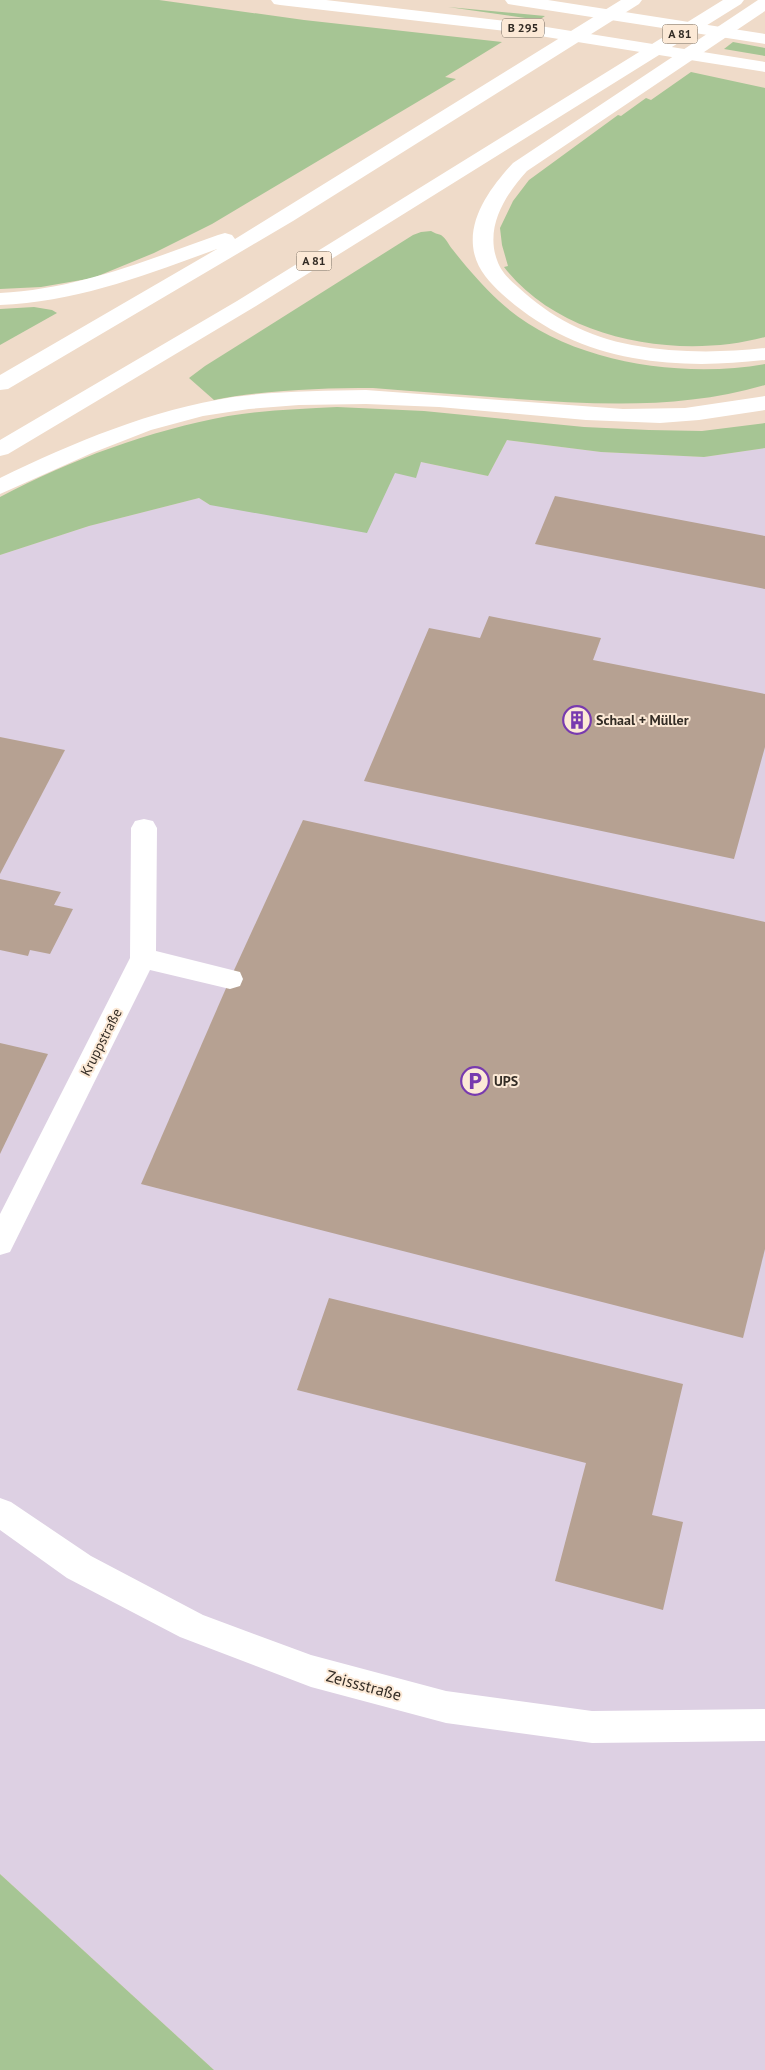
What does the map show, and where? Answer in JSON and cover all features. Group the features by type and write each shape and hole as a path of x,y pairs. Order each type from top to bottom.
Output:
{"main road":[{"name":"B 295","path":"280,0 515,27 765,67"},
{"name":"B 295","path":"514,0 765,39"},
{"path":"0,384 286,218 633,0"},
{"name":"A 81","path":"0,449 244,305 735,0"},
{"name":"A 81","path":"765,3 520,167 497,194 482,236 487,262 494,275 530,310 565,330 584,338 635,352 687,359 715,359 765,354"},
{"path":"0,299 52,294 137,270 286,218"},
{"path":"0,486 109,438 173,417 231,404 296,398 367,397 582,414 662,416 765,403"},
{"name":"Kruppstraße","path":"0,1243 143,958 144,828"},
{"path":"143,958 230,979"},
{"name":"Zeissstraße","path":"0,1512 79,1566 192,1626 311,1671 446,1707 592,1728 765,1725"}],"shaded area":[{"path":"507,440 601,452 704,457 765,448 765,2070 214,2070 0,1874 0,555 89,526 199,498 210,505 395,473 421,462 488,476"}],"green space":[{"path":"0,0 159,0 304,20 502,42 445,77 456,79 212,224 154,253 93,278 41,287 0,289"},
{"path":"448,7 545,16 539,20"},
{"path":"733,42 765,48 765,56 724,49"},
{"path":"691,72 765,88 765,337 732,344 696,346 660,344 624,338 589,328 557,312 528,292 504,267 508,266 502,245 500,228 513,201 529,180 618,115 621,116 646,98 651,100"},
{"path":"431,231 441,235 446,240 469,270 499,301 526,322 556,339 589,352 624,361 661,367 732,368 765,364 765,385 734,393 673,402 611,404 373,388 293,390 214,400 189,378 205,366 413,235"},
{"path":"34,307 52,310 57,313 0,345 0,309"},
{"path":"337,407 424,411 584,427 649,430 702,431 765,423 765,448 704,457 601,452 507,440 488,476 421,462 416,478 395,473 367,533 210,505 199,498 89,526 0,555 0,497 55,470 140,438 198,422 255,412"},
{"path":"0,1874 214,2070 0,2070"}],"building":[{"path":"555,496 765,536 765,589 535,544"},
{"name":"Schaal + Müller","path":"489,616 601,638 593,660 765,694 765,747 734,859 364,781 429,628 480,638"},
{"path":"0,737 65,750 0,874"},
{"name":"UPS","path":"303,820 765,922 765,1249 743,1338 141,1184 230,979"},
{"path":"0,879 61,892 54,905 73,909 50,954 30,950 28,956 0,950"},
{"path":"0,1043 48,1054 0,1154"},
{"path":"329,1298 683,1384 652,1515 683,1522 663,1610 555,1581 586,1463 297,1390"}],"place":[{"name":"Schaal + Müller","path":"577,720"},
{"name":"UPS","path":"475,1081"}]}
